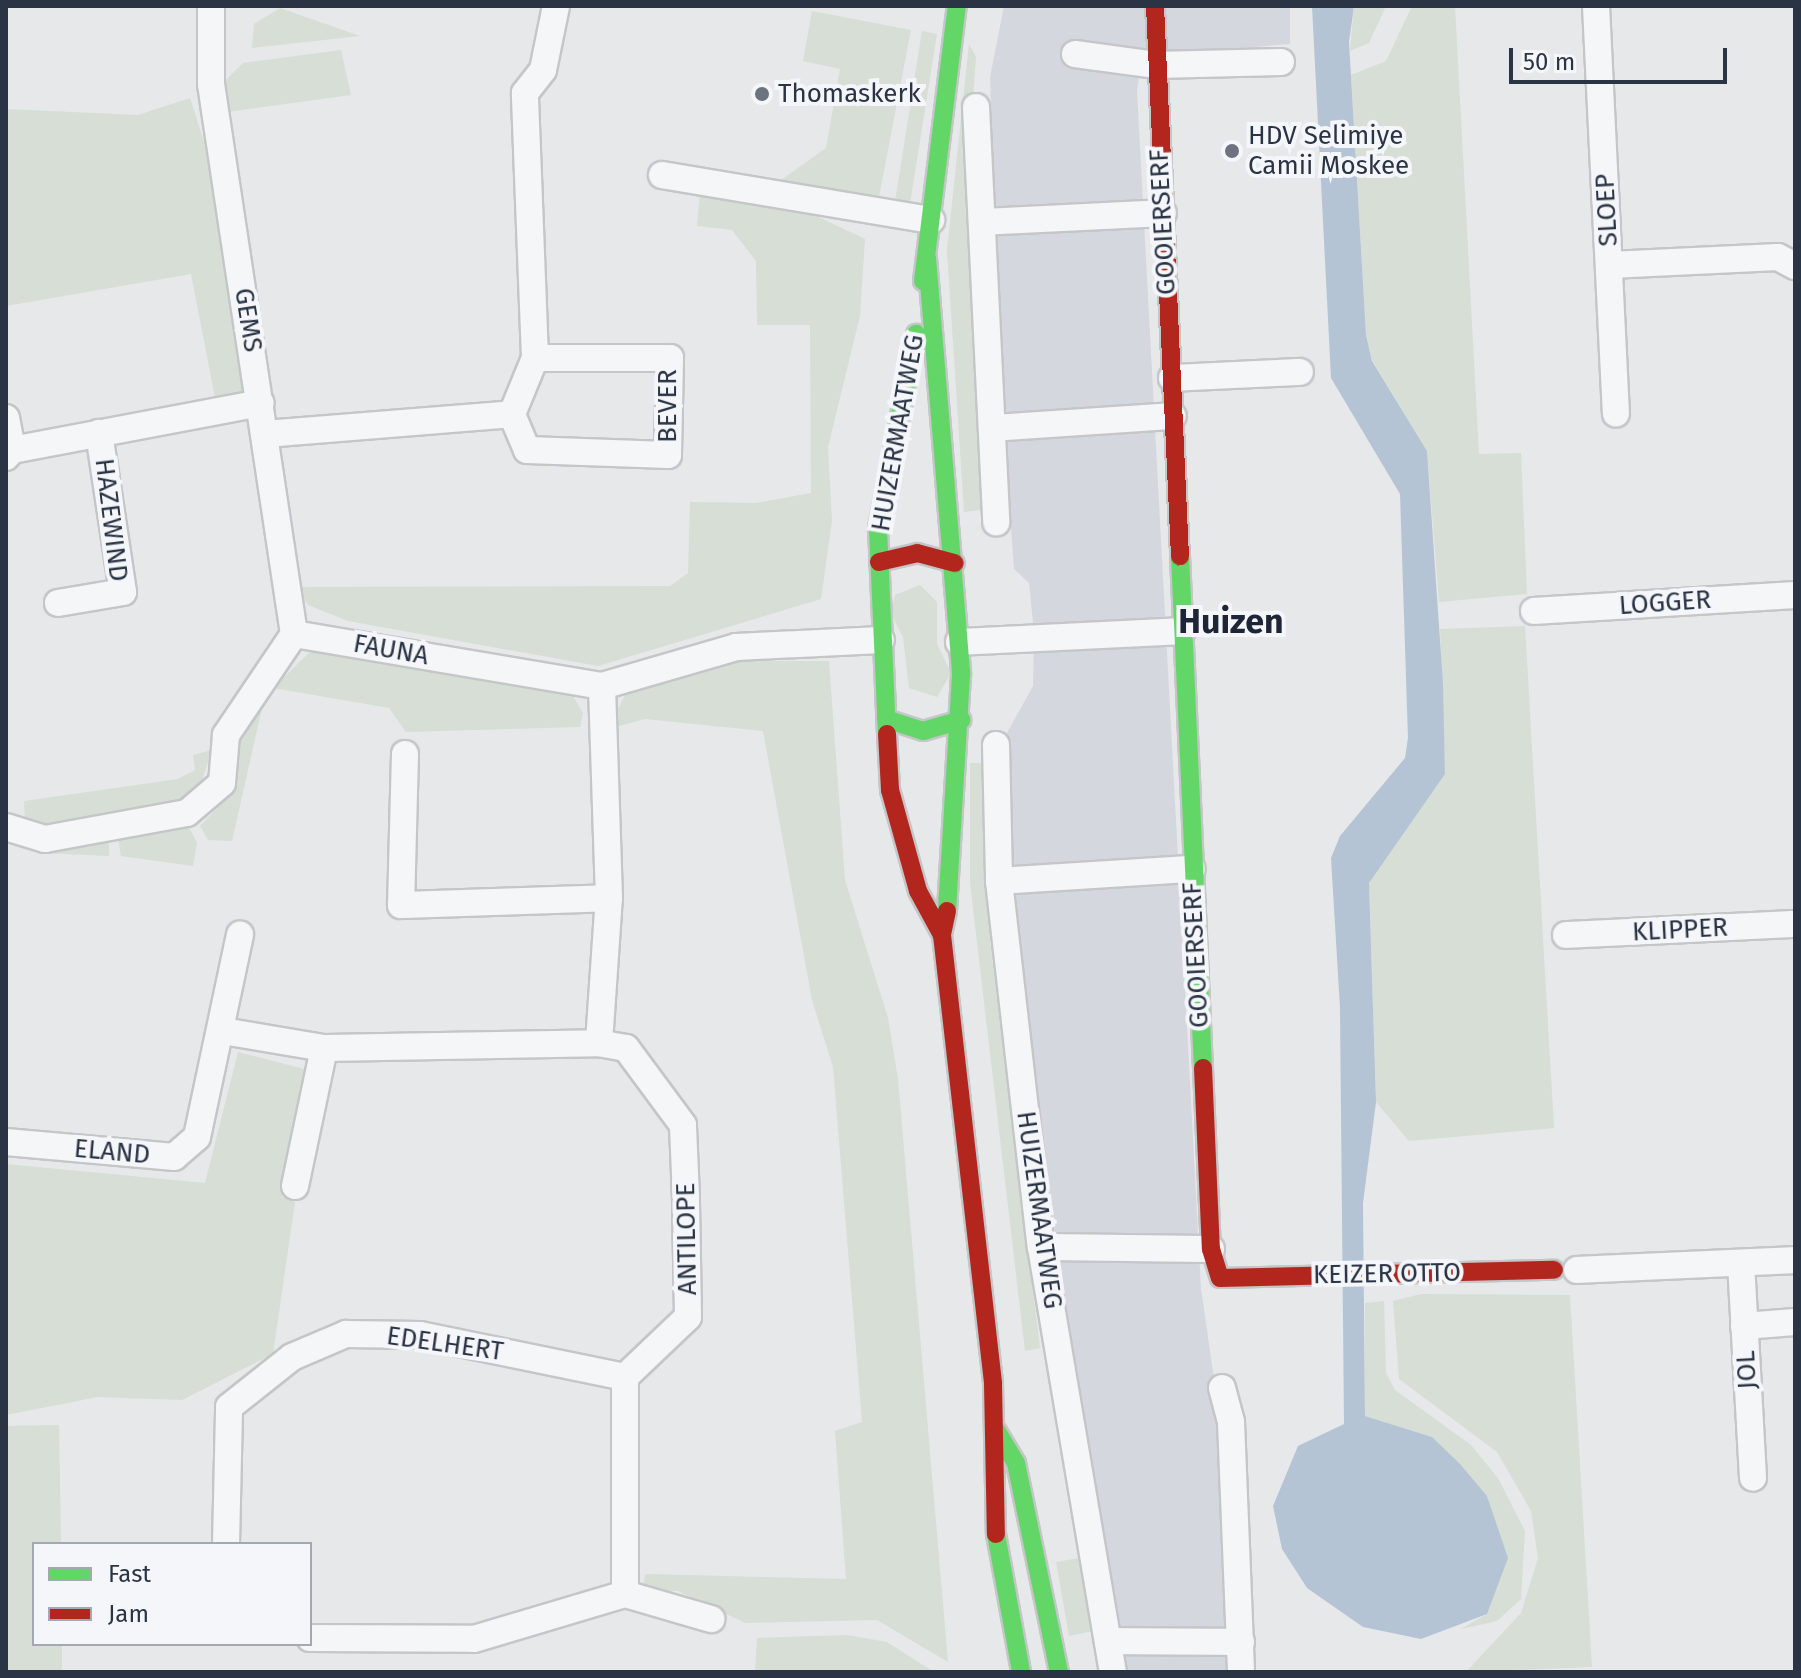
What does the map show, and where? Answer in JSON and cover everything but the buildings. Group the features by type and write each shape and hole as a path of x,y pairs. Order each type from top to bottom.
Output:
{"main road":[{"name":"HUIZERMAATWEG","path":"942,935 901,839 886,719 879,562 882,495 903,426 957,6"},
{"name":"GOOIERSERF","path":"1155,6 1155,65 1211,1249 1220,1278"},
{"name":"HUIZERMAATWEG","path":"927,258 955,563 961,720 942,935 996,1430 996,1549 1021,1672"},
{"path":"879,562 917,553 955,563"},
{"path":"886,719 923,731 961,720"},
{"name":"KEIZER OTTO","path":"1220,1278 1566,1270"},
{"name":"HUIZERMAATWEG","path":"996,1430 1016,1463 1059,1672"}],"street":[{"name":"GEMS","path":"211,6 211,84 294,634"},
{"path":"265,434 512,414 535,358 525,93 543,70 556,6"},
{"name":"SLOEP","path":"1596,6 1616,414"},
{"path":"1075,54 1155,65 1281,62"},
{"path":"976,107 996,523"},
{"path":"662,175 931,220"},
{"path":"982,222 1163,213"},
{"path":"1610,265 1778,257 1795,266"},
{"name":"BEVER","path":"512,414 527,450 668,455 670,358 535,358"},
{"path":"1172,378 1300,372"},
{"name":"HAZEWIND","path":"6,418 9,454 99,433 261,403"},
{"path":"992,428 1173,416"},
{"name":"HAZEWIND","path":"58,603 123,592 99,433"},
{"name":"LOGGER","path":"1534,611 1795,595"},
{"path":"959,642 1182,631"},
{"path":"6,827 45,839 187,813 222,783 226,735 294,634"},
{"name":"FAUNA","path":"294,634 602,686 736,647 881,640"},
{"path":"223,1031 324,1048 599,1043 609,898 602,686"},
{"name":"HUIZERMAATWEG","path":"996,745 999,881 1041,1247 1113,1672"},
{"path":"405,754 401,905 609,898"},
{"path":"999,881 1192,869"},
{"name":"KLIPPER","path":"1566,935 1795,924"},
{"name":"ELAND","path":"6,1142 174,1157 197,1137 223,1031 240,935"},
{"name":"ANTILOPE","path":"599,1043 626,1048 683,1125 688,1317 625,1377"},
{"path":"295,1186 324,1048"},
{"path":"1041,1247 1211,1249"},
{"path":"1566,1270 1795,1260"},
{"name":"JOL","path":"1741,1263 1753,1478"},
{"path":"1744,1326 1795,1322"},
{"name":"EDELHERT","path":"226,1542 229,1407 292,1357 332,1340 420,1335 625,1377"},
{"path":"625,1377 625,1594"},
{"path":"1222,1388 1231,1422 1241,1672"},
{"path":"312,1638 474,1639 625,1594 711,1619"},
{"path":"1108,1641 1241,1642"}],"shaded area":[{"path":"1004,6 1290,6 1290,44 1142,56 1137,91 1201,1289 1227,1468 1229,1672 1118,1672 1061,1331 1007,917 1007,733 1033,686 1034,632 1029,583 1014,569 1001,389 990,77"},
{"path":"1354,6 1386,6 1369,43 1350,51"},
{"path":"1412,6 1455,6 1479,454 1521,453 1527,594 1439,602 1427,451 1372,360 1366,335 1351,75 1386,61"},
{"path":"280,8 360,36 252,48 254,24"},
{"path":"812,11 911,30 878,202 777,183 826,148 840,69 803,61"},
{"path":"922,31 937,34 909,210 894,208"},
{"path":"969,44 976,57 965,206 988,509 964,512 947,250"},
{"path":"341,50 351,95 227,112 222,84 243,63"},
{"path":"190,98 204,142 245,380 243,393 216,403 191,274 6,306 6,109 138,115"},
{"path":"700,191 776,197 865,239 860,316 828,447 832,521 821,599 598,666 348,621 308,605 297,587 670,586 688,573 690,502 756,503 811,493 810,325 757,325 756,261 732,230 697,226"},
{"path":"920,585 937,602 937,644 951,673 937,697 909,688 903,637 891,614 895,595"},
{"path":"1525,626 1554,1128 1409,1141 1376,1102 1369,882 1445,774 1440,629"},
{"path":"316,646 569,689 583,713 580,727 406,732 389,708 273,688"},
{"path":"739,661 829,661 845,880 888,1018 898,1079 948,1662 877,1620 745,1623 678,1591 643,1590 645,1574 846,1579 835,1431 862,1422 833,1067 812,1000 763,731 645,719 608,729 625,695"},
{"path":"264,699 232,841 208,840 200,826 222,803 239,735"},
{"path":"212,750 200,786 175,804 47,830 25,821 24,801 178,779 195,770 193,755"},
{"path":"970,763 985,763 990,941 1040,1348 1025,1351 970,883"},
{"path":"189,827 197,843 193,866 121,856 118,839"},
{"path":"109,841 109,856 44,853"},
{"path":"238,1052 304,1069 282,1197 295,1202 273,1354 182,1400 98,1397 6,1415 6,1164 205,1183"},
{"path":"1421,1294 1570,1295 1592,1667 1466,1672 1521,1613 1538,1558 1531,1511 1497,1452 1399,1379 1393,1301"},
{"path":"1384,1301 1386,1373 1395,1390 1471,1445 1498,1478 1525,1531 1521,1599 1497,1621 1461,1629 1487,1614 1487,1496 1432,1437 1365,1416 1365,1303"},
{"path":"59,1425 61,1542 32,1542 32,1646 62,1646 62,1672 6,1672 6,1426"},
{"path":"1080,1558 1093,1631 1069,1636 1056,1562"},
{"path":"847,1635 887,1642 934,1672 755,1672 757,1638"}],"water":[{"path":"1312,6 1354,6 1349,42 1366,335 1372,361 1427,451 1443,684 1445,774 1369,883 1376,1102 1363,1203 1365,1416 1432,1437 1460,1464 1487,1496 1508,1558 1487,1614 1421,1639 1363,1627 1307,1588 1282,1549 1273,1506 1298,1446 1344,1424 1340,1008 1331,858 1340,836 1405,758 1408,738 1400,494 1331,378"}],"traffic: fast":[{"path":"923,281 957,6"},
{"path":"927,258 961,675 947,911"},
{"path":"887,734 878,528 916,334"},
{"path":"1180,556 1203,1068"},
{"path":"886,719 923,731 961,720"},
{"path":"996,1430 1016,1463 1059,1672"},
{"path":"996,1534 1021,1672"}],"traffic: jam":[{"path":"1155,6 1180,556"},
{"path":"879,562 917,553 955,563"},
{"path":"887,734 890,790 918,891 942,935"},
{"path":"947,911 942,935 993,1384 996,1534"},
{"path":"1203,1068 1211,1249 1220,1278 1554,1270"}],"place":[{"name":"Thomaskerk","path":"762,94"},
{"name":"HDV Selimiye Camii Moskee","path":"1232,151"}],"district":[{"name":"Huizen","path":"1231,622"}]}
